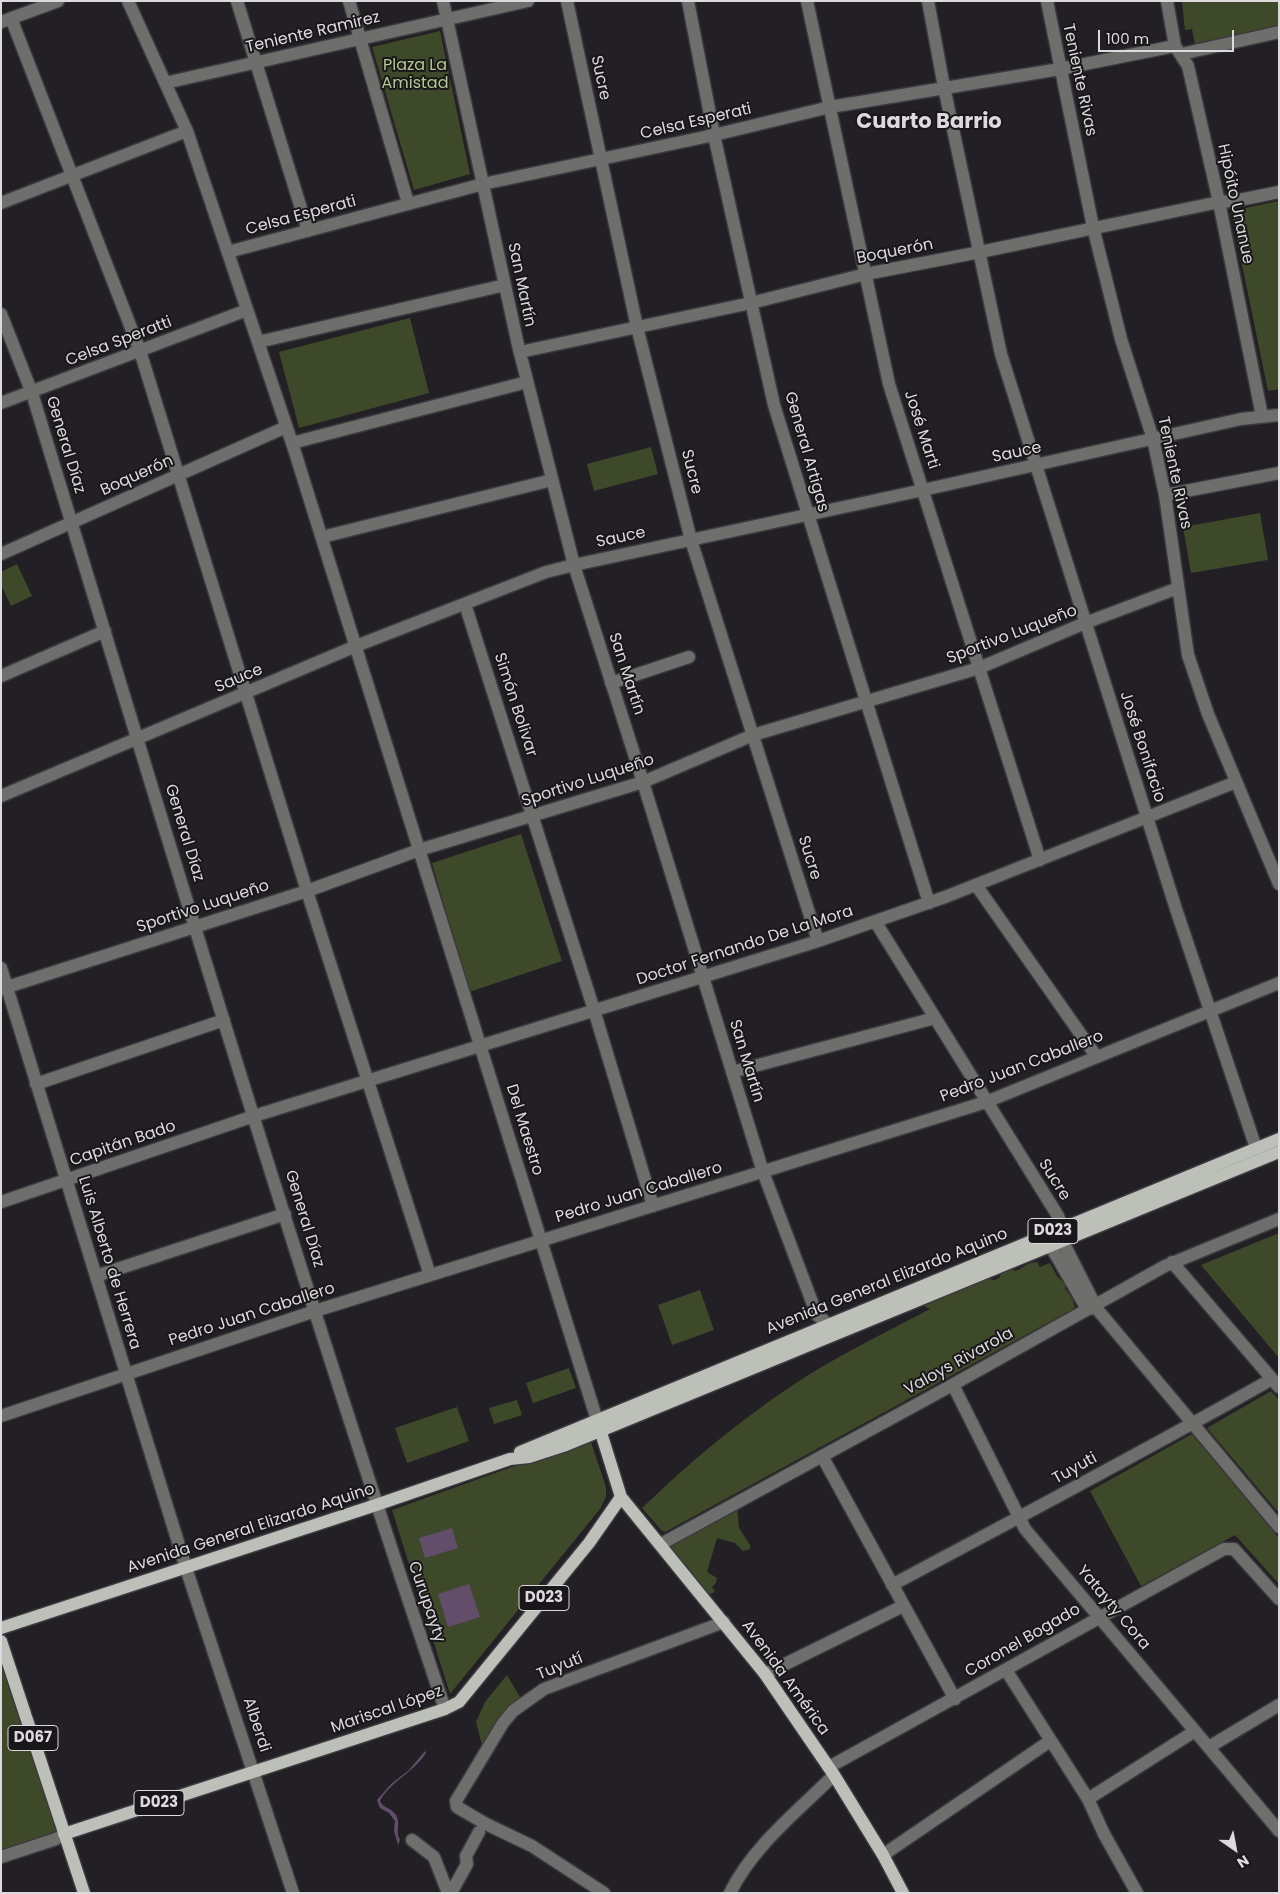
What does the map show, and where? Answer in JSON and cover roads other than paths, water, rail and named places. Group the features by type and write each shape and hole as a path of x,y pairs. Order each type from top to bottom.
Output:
{"main road":[{"name":"Avenida General Elizardo Aquino","path":"1,1628 376,1505 510,1459 527,1449 599,1425 842,1331 1058,1238 1279,1139"},
{"name":"Avenida General Elizardo Aquino","path":"599,1425 828,1324 1058,1238 1279,1152"},
{"path":"599,1425 621,1497"},
{"name":"Avenida América","path":"621,1497 765,1674 832,1771 883,1855 903,1893"},
{"name":"Mariscal López","path":"64,1834 254,1773 452,1706 464,1696 589,1543 621,1497"},
{"name":"D067","path":"1,1642 64,1834"},
{"path":"64,1834 84,1893"}],"street":[{"path":"58,1 6,20 71,176 140,351 307,891 430,1275"},
{"name":"Del Maestro","path":"128,1 187,131 293,446 599,1425"},
{"path":"237,1 308,231"},
{"path":"349,1 408,204"},
{"name":"San Martín","path":"442,1 527,382 574,565 763,1172 817,1315 828,1324 842,1331"},
{"name":"Teniente Ramirez","path":"165,83 528,1"},
{"name":"Sucre","path":"567,1 637,327 692,540 818,941"},
{"name":"General Artigas","path":"688,1 714,135 774,405 928,903"},
{"name":"José Marti","path":"807,1 889,384 1040,860"},
{"name":"José Bonifacio","path":"928,1 944,87 1001,354 1085,624 1210,1012 1256,1148"},
{"name":"Teniente Rivas","path":"1047,1 1093,227 1121,339 1154,439 1165,496 1188,655 1208,714 1279,884"},
{"name":"Hipóito Unanue","path":"1167,1 1178,50 1188,66 1219,202 1262,416"},
{"name":"Celsa Esperati","path":"228,252 482,184 714,135 830,107 1279,32"},
{"path":"1,202 187,131"},
{"name":"Boquerón","path":"520,352 751,303 866,274 980,252 1093,227 1279,192"},
{"path":"258,342 505,284"},
{"name":"Celsa Speratti","path":"1,403 32,393 248,310"},
{"name":"General Díaz","path":"1,314 32,393 224,1020 376,1505"},
{"path":"293,446 527,382"},
{"name":"Sauce","path":"1,796 356,646 546,572 1241,419 1279,415"},
{"name":"Boquerón","path":"1,554 286,427"},
{"path":"1165,496 1279,473"},
{"path":"322,537 552,480"},
{"name":"Sportivo Luqueño","path":"4,988 307,891 419,850 643,782 753,735 979,668 1178,588"},
{"name":"Simón Bolivar","path":"465,604 594,1010 653,1206"},
{"path":"1,676 105,631"},
{"path":"611,683 689,657"},
{"name":"Doctor Fernando De La Mora","path":"254,1116 818,941 976,885 1236,782"},
{"path":"976,885 1096,1056"},
{"name":"Sucre","path":"875,921 1058,1216 1058,1238 1093,1307 1277,1523"},
{"name":"Luis Alberto de Herrera","path":"1,968 4,988 36,1084 186,1568"},
{"name":"Pedro Juan Caballero","path":"1,1416 315,1311 986,1102 1096,1056 1210,1012 1279,982"},
{"path":"732,1072 935,1018"},
{"path":"36,1084 224,1020"},
{"name":"Capitán Bado","path":"1,1202 254,1116"},
{"path":"96,1276 285,1214"},
{"name":"Valoys Rivarola","path":"661,1544 1172,1262 1279,1219"},
{"path":"1172,1262 1275,1383"},
{"name":"Tuyuti","path":"892,1585 1193,1424 1275,1383"},
{"name":"Yatayty Cora","path":"952,1384 1025,1529 1279,1831"},
{"path":"822,1456 955,1699"},
{"name":"Curupayty","path":"376,1505 445,1709"},
{"name":"Coronel Bogado","path":"730,1893 740,1875 762,1847 832,1771 1099,1617 1224,1549 1234,1549 1279,1599"},
{"name":"Alberdi","path":"186,1568 293,1893"},
{"path":"765,1674 903,1606"},
{"name":"Tuyutí","path":"604,1893 539,1850 486,1824 457,1807 456,1802 503,1723 513,1711 540,1692 724,1622"},
{"path":"1006,1670 1088,1799 1104,1834 1137,1893"},
{"path":"1209,1746 1279,1705"},
{"path":"1088,1799 1195,1731"},
{"path":"883,1855 1050,1741"},
{"path":"449,1893 467,1864 466,1856 479,1832"},
{"name":"Mariscal López","path":"1,1857 56,1839 64,1834"},
{"path":"412,1840 434,1856 449,1893"}],"district":[{"name":"Cuarto Barrio","path":"929,123"}],"park label":[{"name":"Plaza La Amistad","path":"415,75"}]}
